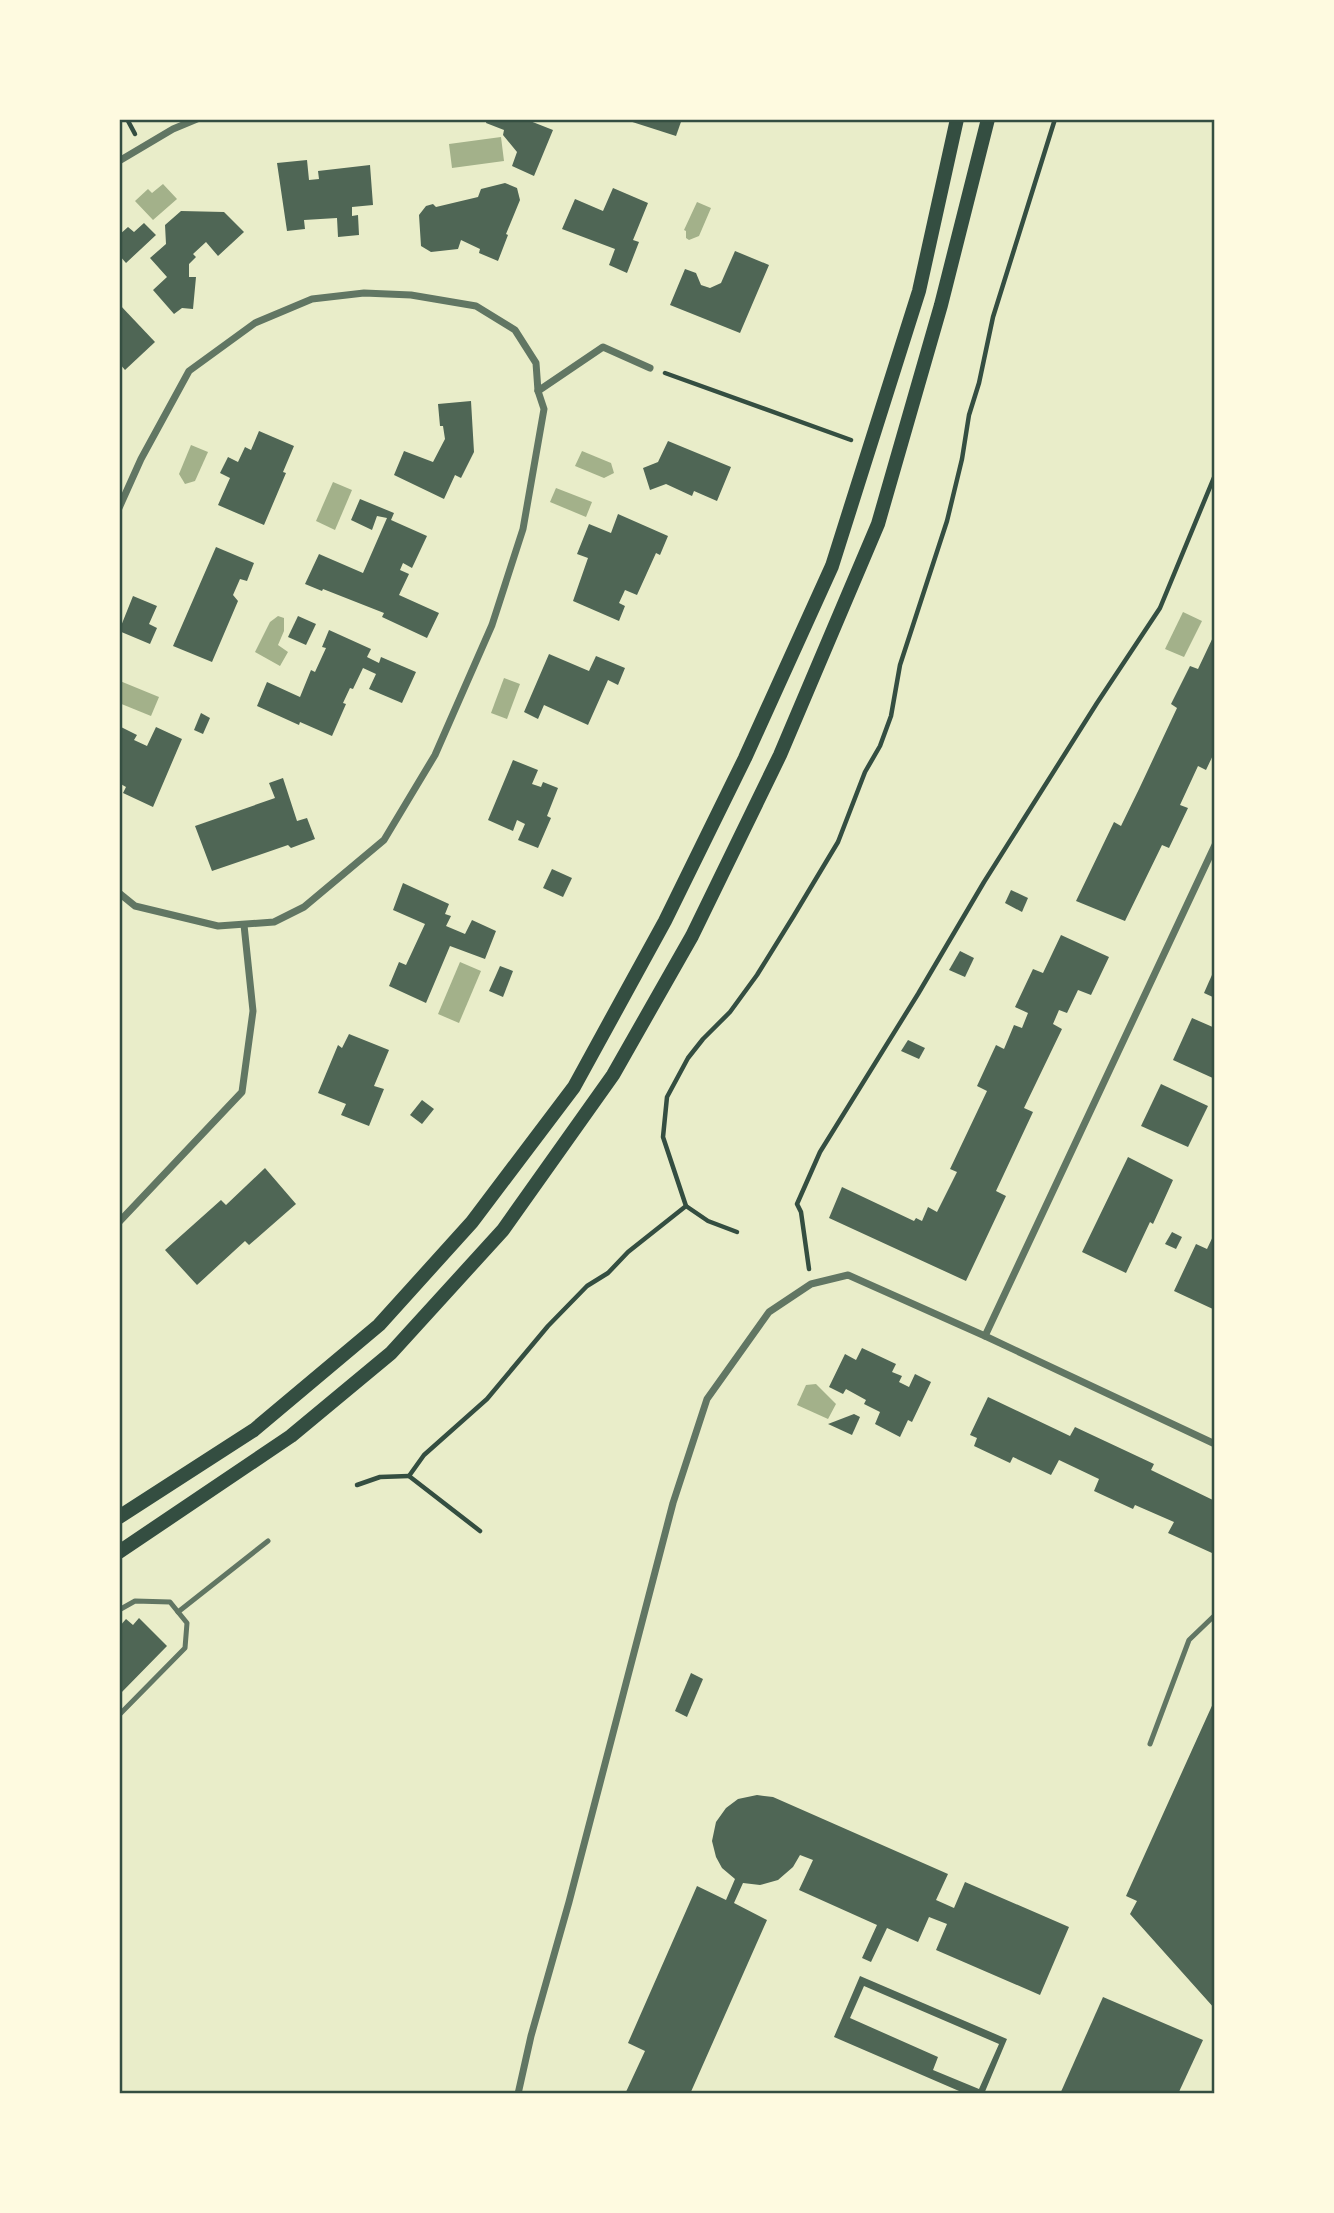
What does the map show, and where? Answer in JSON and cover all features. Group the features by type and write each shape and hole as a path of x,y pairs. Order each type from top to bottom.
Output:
{"main road":[{"path":"119,1517 254,1430 379,1325 472,1222 574,1087 665,921 745,758 832,566 872,447 919,291 957,119"},
{"path":"119,1552 291,1436 391,1353 503,1230 613,1075 692,936 780,755 878,524 941,305 988,119"}],"street":[{"path":"119,161 173,129 197,119"},
{"path":"119,508 141,458 189,371 255,323 312,299 364,293 411,295 476,306 515,330 536,363 538,391 544,409 523,529 492,625 435,755 384,840 304,906 274,922 218,926 135,906 119,893"},
{"path":"538,391 603,347 650,368"},
{"path":"985,1336 1215,845"},
{"path":"119,1222 242,1092 253,1011 244,925"},
{"path":"518,2094 531,2036 569,1902 673,1503 707,1399 769,1312 811,1284 848,1275 1215,1444"}],"lane":[{"path":"178,1612 268,1541"},
{"path":"119,1611 135,1601 170,1602 187,1623 185,1648 119,1715"},
{"path":"1150,1744 1189,1640 1215,1615"}],"path":[{"path":"737,1232 708,1221 685,1206 663,1137 667,1097 688,1058 730,1012 793,917 838,842 866,772 880,746 891,716 900,665 947,520 993,317 1055,119"},
{"path":"650,368 872,447"},
{"path":"811,1284 801,1212 797,1204 820,1152 984,882 1160,608 1215,475"},
{"path":"409,1476 424,1455 488,1399 548,1326 587,1286 608,1273 628,1252 685,1206"},
{"path":"357,1485 380,1477 409,1476 480,1531"}],"shaded area":[{"path":"501,137 504,161 452,168 449,144"},
{"path":"163,184 177,199 153,220 135,201 148,189 152,193"},
{"path":"697,202 711,208 699,236 689,240 684,230"},
{"path":"191,445 208,452 195,481 185,484 179,474"},
{"path":"582,451 611,463 614,473 604,478 575,466"},
{"path":"333,482 352,490 335,530 316,521"},
{"path":"556,488 592,502 586,517 550,502"},
{"path":"1183,612 1202,621 1184,657 1165,649"},
{"path":"278,616 284,618 284,631 278,645 288,652 280,666 255,652 270,622"},
{"path":"504,678 520,684 507,719 491,713"},
{"path":"120,681 159,697 151,716 119,703"},
{"path":"460,962 481,971 459,1023 438,1014"},
{"path":"816,1384 836,1404 828,1419 797,1405 806,1385"}],"building":[{"path":"487,119 525,119 553,130 534,176 512,166 517,152 503,135 504,130 486,123"},
{"path":"623,119 682,119 676,136"},
{"path":"307,160 309,180 319,179 318,171 370,165 373,205 352,207 352,216 358,215 359,235 338,237 337,218 304,220 305,229 287,231 277,163"},
{"path":"505,183 517,188 520,200 498,261 479,253 480,249 461,240 458,249 431,252 421,246 419,215 426,206 433,204 436,207 478,197 481,189"},
{"path":"613,188 648,203 633,240 639,242 627,273 609,265 615,249 562,229 575,199 603,211"},
{"path":"181,211 224,212 244,232 218,256 206,242 193,254 196,257 189,264 189,277 196,277 193,309 182,308 174,314 153,290 167,277 150,258 166,244 165,225"},
{"path":"144,223 156,235 126,263 119,255 119,235 128,227 134,232"},
{"path":"735,251 769,265 740,333 670,305 685,269 696,273 701,285 710,288 721,283"},
{"path":"119,304 155,342 125,370 119,363"},
{"path":"471,401 474,452 461,478 455,475 444,499 394,475 404,451 433,462 445,439 443,426 440,426 438,404"},
{"path":"259,431 294,446 283,472 286,473 264,525 218,505 230,478 220,473 228,457 238,462 245,447 251,450"},
{"path":"668,441 731,467 717,501 694,491 692,496 666,484 650,490 643,468 658,462"},
{"path":"360,499 394,513 391,520 427,536 412,568 403,563 400,570 409,574 399,595 439,613 427,638 382,617 384,613 305,584 319,554 363,573 387,518 377,516 372,530 351,520"},
{"path":"618,514 668,536 660,555 656,553 637,595 625,590 619,603 625,606 619,621 573,601 588,558 577,554 589,524 611,533"},
{"path":"216,547 254,563 247,581 240,579 233,595 238,601 212,662 173,646"},
{"path":"133,596 157,606 149,624 157,628 150,644 119,631"},
{"path":"298,616 316,624 306,645 288,637"},
{"path":"329,630 371,649 367,657 379,663 381,657 416,672 402,703 369,689 376,674 363,668 343,703 346,704 332,736 257,706 267,682 300,697 311,670 315,672 326,648 322,647"},
{"path":"1215,633 1215,751 1206,770 1198,766 1180,805 1188,808 1169,848 1162,845 1125,921 1076,901 1114,822 1121,826 1140,787 1177,708 1171,704 1190,666 1198,669"},
{"path":"549,654 589,671 596,656 625,668 618,685 608,680 588,725 544,705 538,719 524,712"},
{"path":"201,713 210,718 203,734 194,730"},
{"path":"119,726 137,735 134,740 147,746 156,727 182,739 153,807 123,793 126,787 119,783"},
{"path":"513,760 538,770 532,784 541,787 543,782 558,788 547,816 551,818 538,848 518,840 525,824 517,820 513,831 488,820"},
{"path":"283,778 297,821 307,818 315,839 291,848 288,845 212,871 195,826 275,798 269,783"},
{"path":"552,869 572,878 563,897 543,888"},
{"path":"403,883 449,904 445,914 451,916 446,926 465,934 472,920 496,931 485,959 450,946 426,1003 389,986 399,962 406,965 425,924 393,910"},
{"path":"1011,890 1028,898 1022,912 1005,903"},
{"path":"1061,935 1109,957 1091,995 1078,990 1067,1013 1059,1010 1053,1024 1062,1029 1024,1108 1033,1112 996,1191 1006,1196 966,1281 829,1218 842,1187 914,1221 916,1218 922,1221 928,1207 937,1212 957,1172 950,1169 987,1091 977,1086 996,1045 1004,1049 1014,1025 1022,1028 1028,1013 1015,1007 1033,969 1043,973"},
{"path":"960,951 974,958 965,977 949,970"},
{"path":"500,966 513,971 503,997 489,991"},
{"path":"1215,968 1215,998 1204,993"},
{"path":"1192,1018 1215,1028 1215,1079 1173,1060"},
{"path":"349,1034 389,1050 374,1086 384,1089 369,1126 341,1115 346,1104 318,1093 338,1045 342,1048"},
{"path":"908,1040 925,1048 919,1059 901,1051"},
{"path":"1161,1084 1208,1106 1188,1147 1141,1126"},
{"path":"422,1100 434,1109 422,1124 410,1115"},
{"path":"1128,1157 1173,1180 1126,1273 1082,1252"},
{"path":"265,1168 296,1204 249,1245 245,1241 197,1285 165,1250 221,1200 226,1205"},
{"path":"1172,1232 1182,1237 1176,1249 1165,1244"},
{"path":"1215,1232 1215,1310 1174,1291 1196,1244 1207,1249"},
{"path":"862,1348 896,1364 892,1372 902,1376 899,1382 909,1387 915,1374 931,1382 912,1422 908,1420 900,1437 875,1424 880,1412 864,1404 866,1400 846,1389 843,1394 829,1387 845,1354 856,1360"},
{"path":"988,1397 1070,1436 1075,1427 1154,1464 1151,1470 1215,1501 1215,1546 1212,1553 1168,1533 1174,1522 1135,1505 1133,1509 1094,1491 1099,1479 1059,1460 1051,1475 1013,1457 1010,1463 974,1446 977,1438 970,1435"},
{"path":"854,1414 860,1417 852,1435 828,1424"},
{"path":"139,1618 167,1646 119,1695 119,1627 126,1619 133,1625"},
{"path":"691,1673 703,1679 687,1717 675,1711"},
{"path":"1215,1699 1215,2009 1130,1914 1137,1901 1126,1896"},
{"path":"757,1795 773,1797 948,1874 936,1900 954,1908 965,1882 1069,1927 1040,1995 936,1950 947,1924 929,1917 918,1942 887,1928 871,1962 862,1958 877,1925 799,1890 813,1860 800,1855 793,1867 778,1880 760,1885 743,1883 734,1903 767,1920 690,2094 625,2094 645,2051 628,2043 697,1886 726,1900 735,1879 722,1868 716,1857 712,1841 716,1822 726,1808 738,1799"},
{"path":"860,1976 1007,2039 984,2094 966,2094 834,2037","holes":["864,1986 999,2044 979,2089 933,2070 938,2057 850,2018"]},
{"path":"1103,1997 1203,2040 1178,2094 1060,2094"}]}
